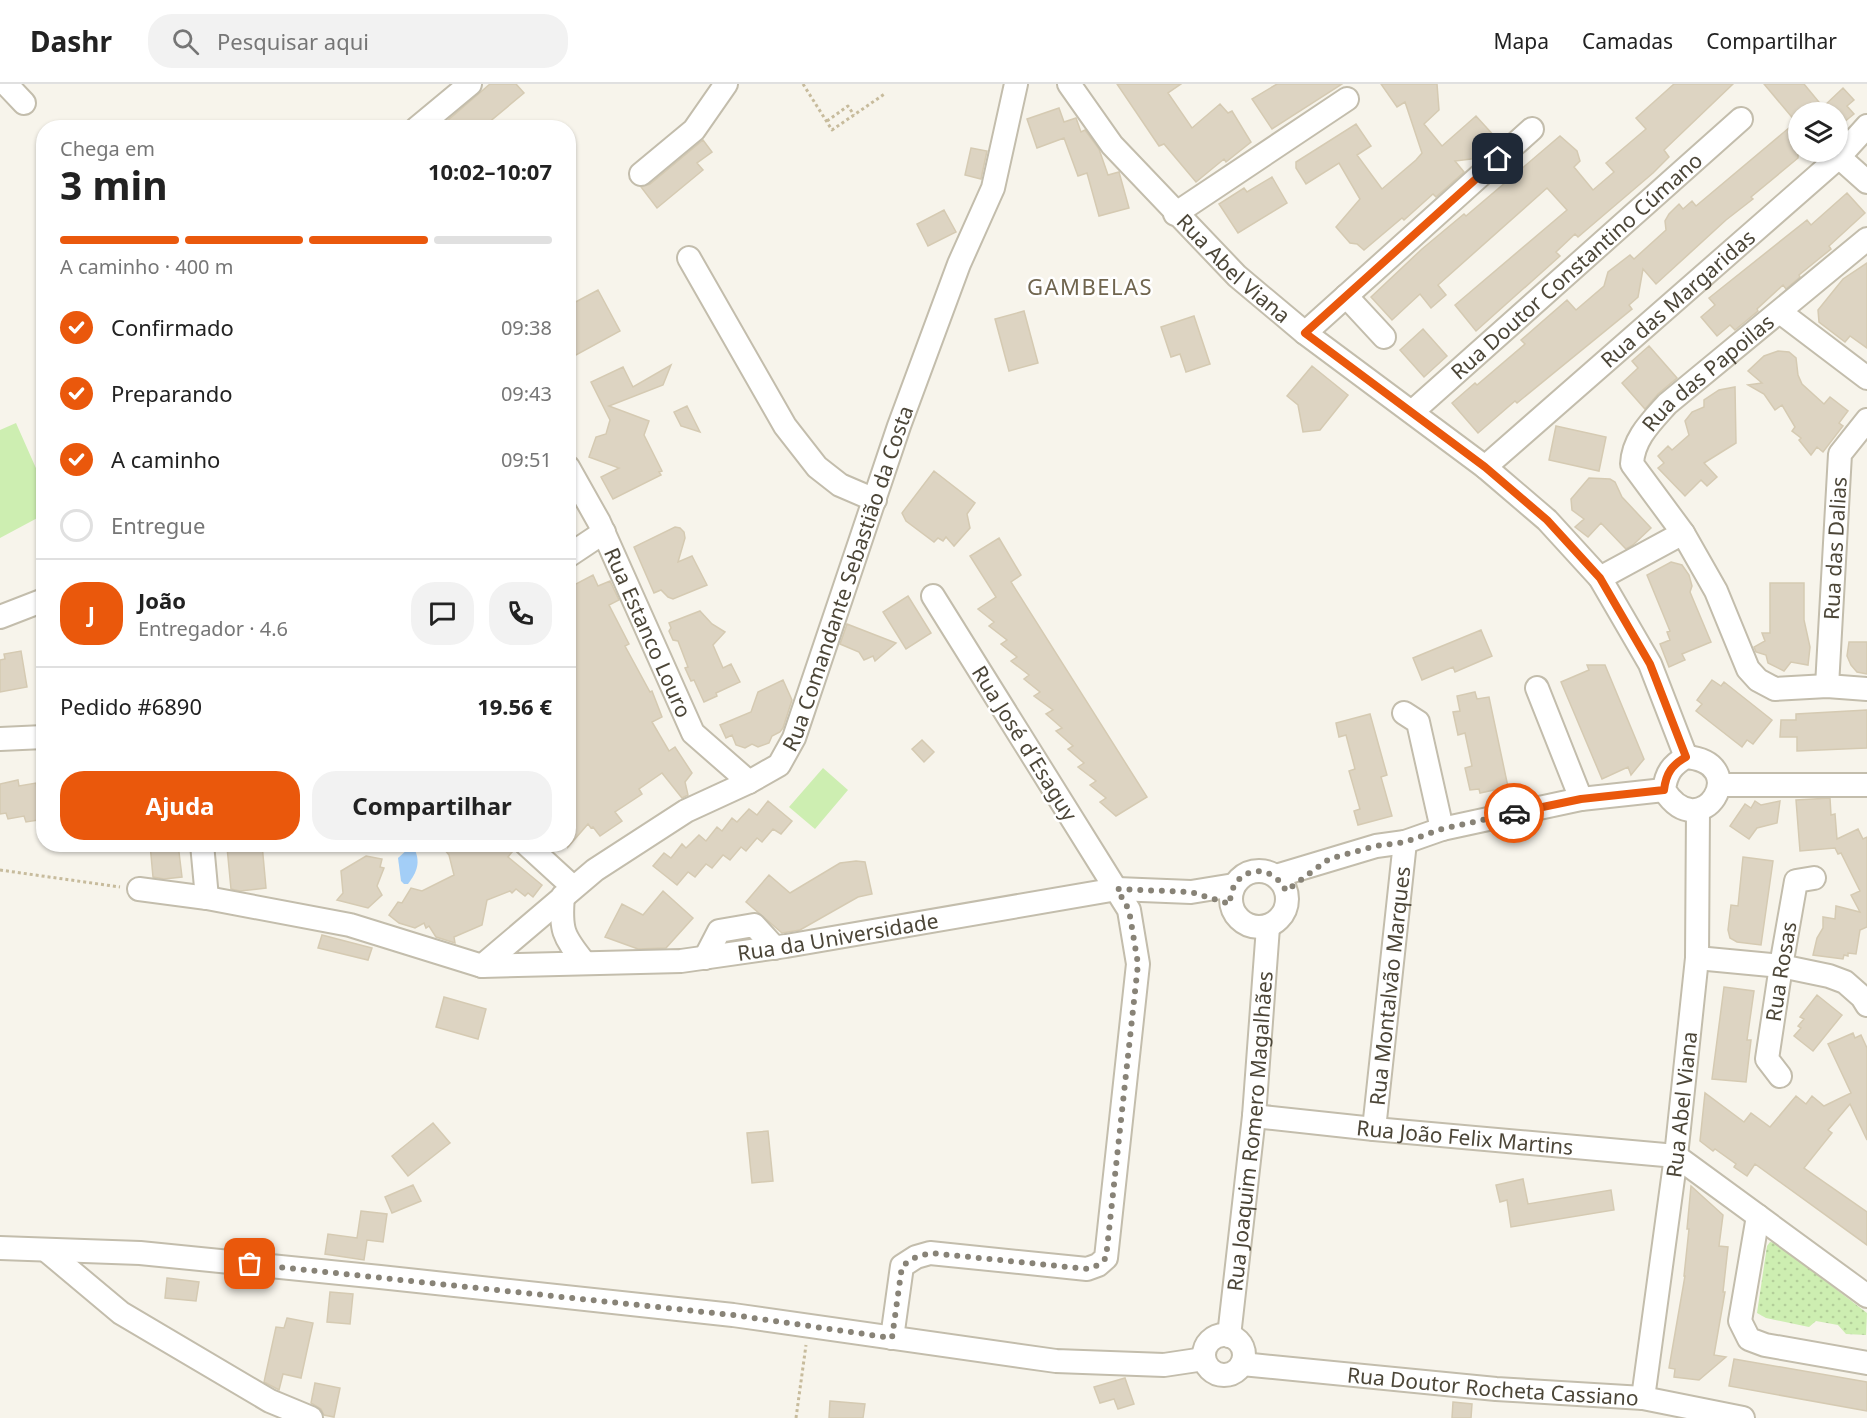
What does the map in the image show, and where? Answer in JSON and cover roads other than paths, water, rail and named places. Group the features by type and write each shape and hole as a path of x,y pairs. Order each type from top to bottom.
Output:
{"street":[{"path":"6,84 24,103"},
{"path":"427,120 470,84"},
{"path":"641,174 694,130 726,84"},
{"name":"Rua Comandante Sebastião da Costa","path":"482,966 595,870 686,811 749,782 779,765 794,738 899,426 959,264 993,188 1016,84"},
{"name":"Rua Abel Viana","path":"1069,84 1112,145 1237,276 1305,333 1485,467 1547,520 1600,578 1650,664 1686,757"},
{"path":"1175,213 1347,99"},
{"name":"Rua Doutor Constantino Cúmano","path":"1412,412 1741,119"},
{"name":"Rua das Margaridas","path":"1848,148 1867,126"},
{"path":"1305,333 1532,129"},
{"name":"Rua das Margaridas","path":"1485,467 1834,162"},
{"path":"1844,162 1867,182"},
{"name":"Rua das Papoilas","path":"1867,239 1668,404 1645,429 1633,452 1632,464 1683,532 1716,591 1748,669 1758,681 1774,689 1827,686 1867,689"},
{"path":"689,258 786,426 817,467 840,485 875,500"},
{"path":"1346,296 1384,337"},
{"path":"1780,312 1867,378"},
{"name":"Rua das Dalias","path":"1827,686 1840,454 1867,420"},
{"name":"Rua Estanco Louro","path":"576,481 604,532 693,733 749,782"},
{"path":"576,551 604,532"},
{"path":"1600,578 1683,532"},
{"name":"Rua José d´Esaguy","path":"892,1338 902,1266 916,1257 930,1253 1088,1269 1098,1265 1106,1258 1138,964 1129,910 933,596"},
{"path":"0,617 36,603"},
{"path":"1536,688 1581,799"},
{"path":"1404,713 1418,722 1442,829"},
{"path":"0,739 36,737"},
{"path":"1686,757 1698,758 1710,763 1717,772 1720,785 1715,798 1708,806 1687,811 1677,806 1664,790 1668,771 1675,763 1686,757"},
{"path":"1720,785 1867,785"},
{"name":"Rua da Universidade","path":"139,889 207,898 350,926 482,966 681,961 775,948 1117,889 1232,895 1248,873 1257,871 1281,883 1329,859 1376,846 1405,842 1442,829 1581,799 1664,790"},
{"name":"Rua Abel Viana","path":"1642,1398 1676,1156 1697,958 1698,810"},
{"name":"Rua Montalvão Marques","path":"1374,1130 1405,842"},
{"path":"203,852 207,898"},
{"path":"533,852 568,892 561,921 567,941 584,962"},
{"name":"Rua Rosas","path":"1780,1076 1767,1059 1781,966 1796,881 1814,878"},
{"path":"1232,895 1238,919 1244,924 1260,928 1268,927 1276,922 1286,908 1281,883"},
{"name":"Rua Joaquim Romero Magalhães","path":"1229,1336 1254,1116 1268,927"},
{"path":"1697,958 1781,966 1828,976 1845,982 1862,997 1867,1005"},
{"name":"Rua João Felix Martins","path":"1254,1116 1374,1130 1676,1156"},
{"path":"1676,1156 1867,1296"},
{"path":"1758,1216 1740,1321 1749,1340 1765,1345 1867,1363"},
{"path":"0,1248 140,1252 639,1305 1056,1361 1164,1365 1204,1359 1206,1346 1210,1341 1222,1335 1229,1336 1240,1344 1244,1356 1242,1364"},
{"path":"47,1251 121,1313 270,1401 311,1418"},
{"name":"Rua Doutor Rocheta Cassiano","path":"1204,1359 1211,1371 1221,1375 1233,1373 1242,1364 1496,1389 1642,1398 1743,1418"}],"water":[{"path":"405,852 415,852 417,867 408,884 401,881 398,858"}],"district":[{"name":"GAMBELAS","path":"1090,286"}]}
